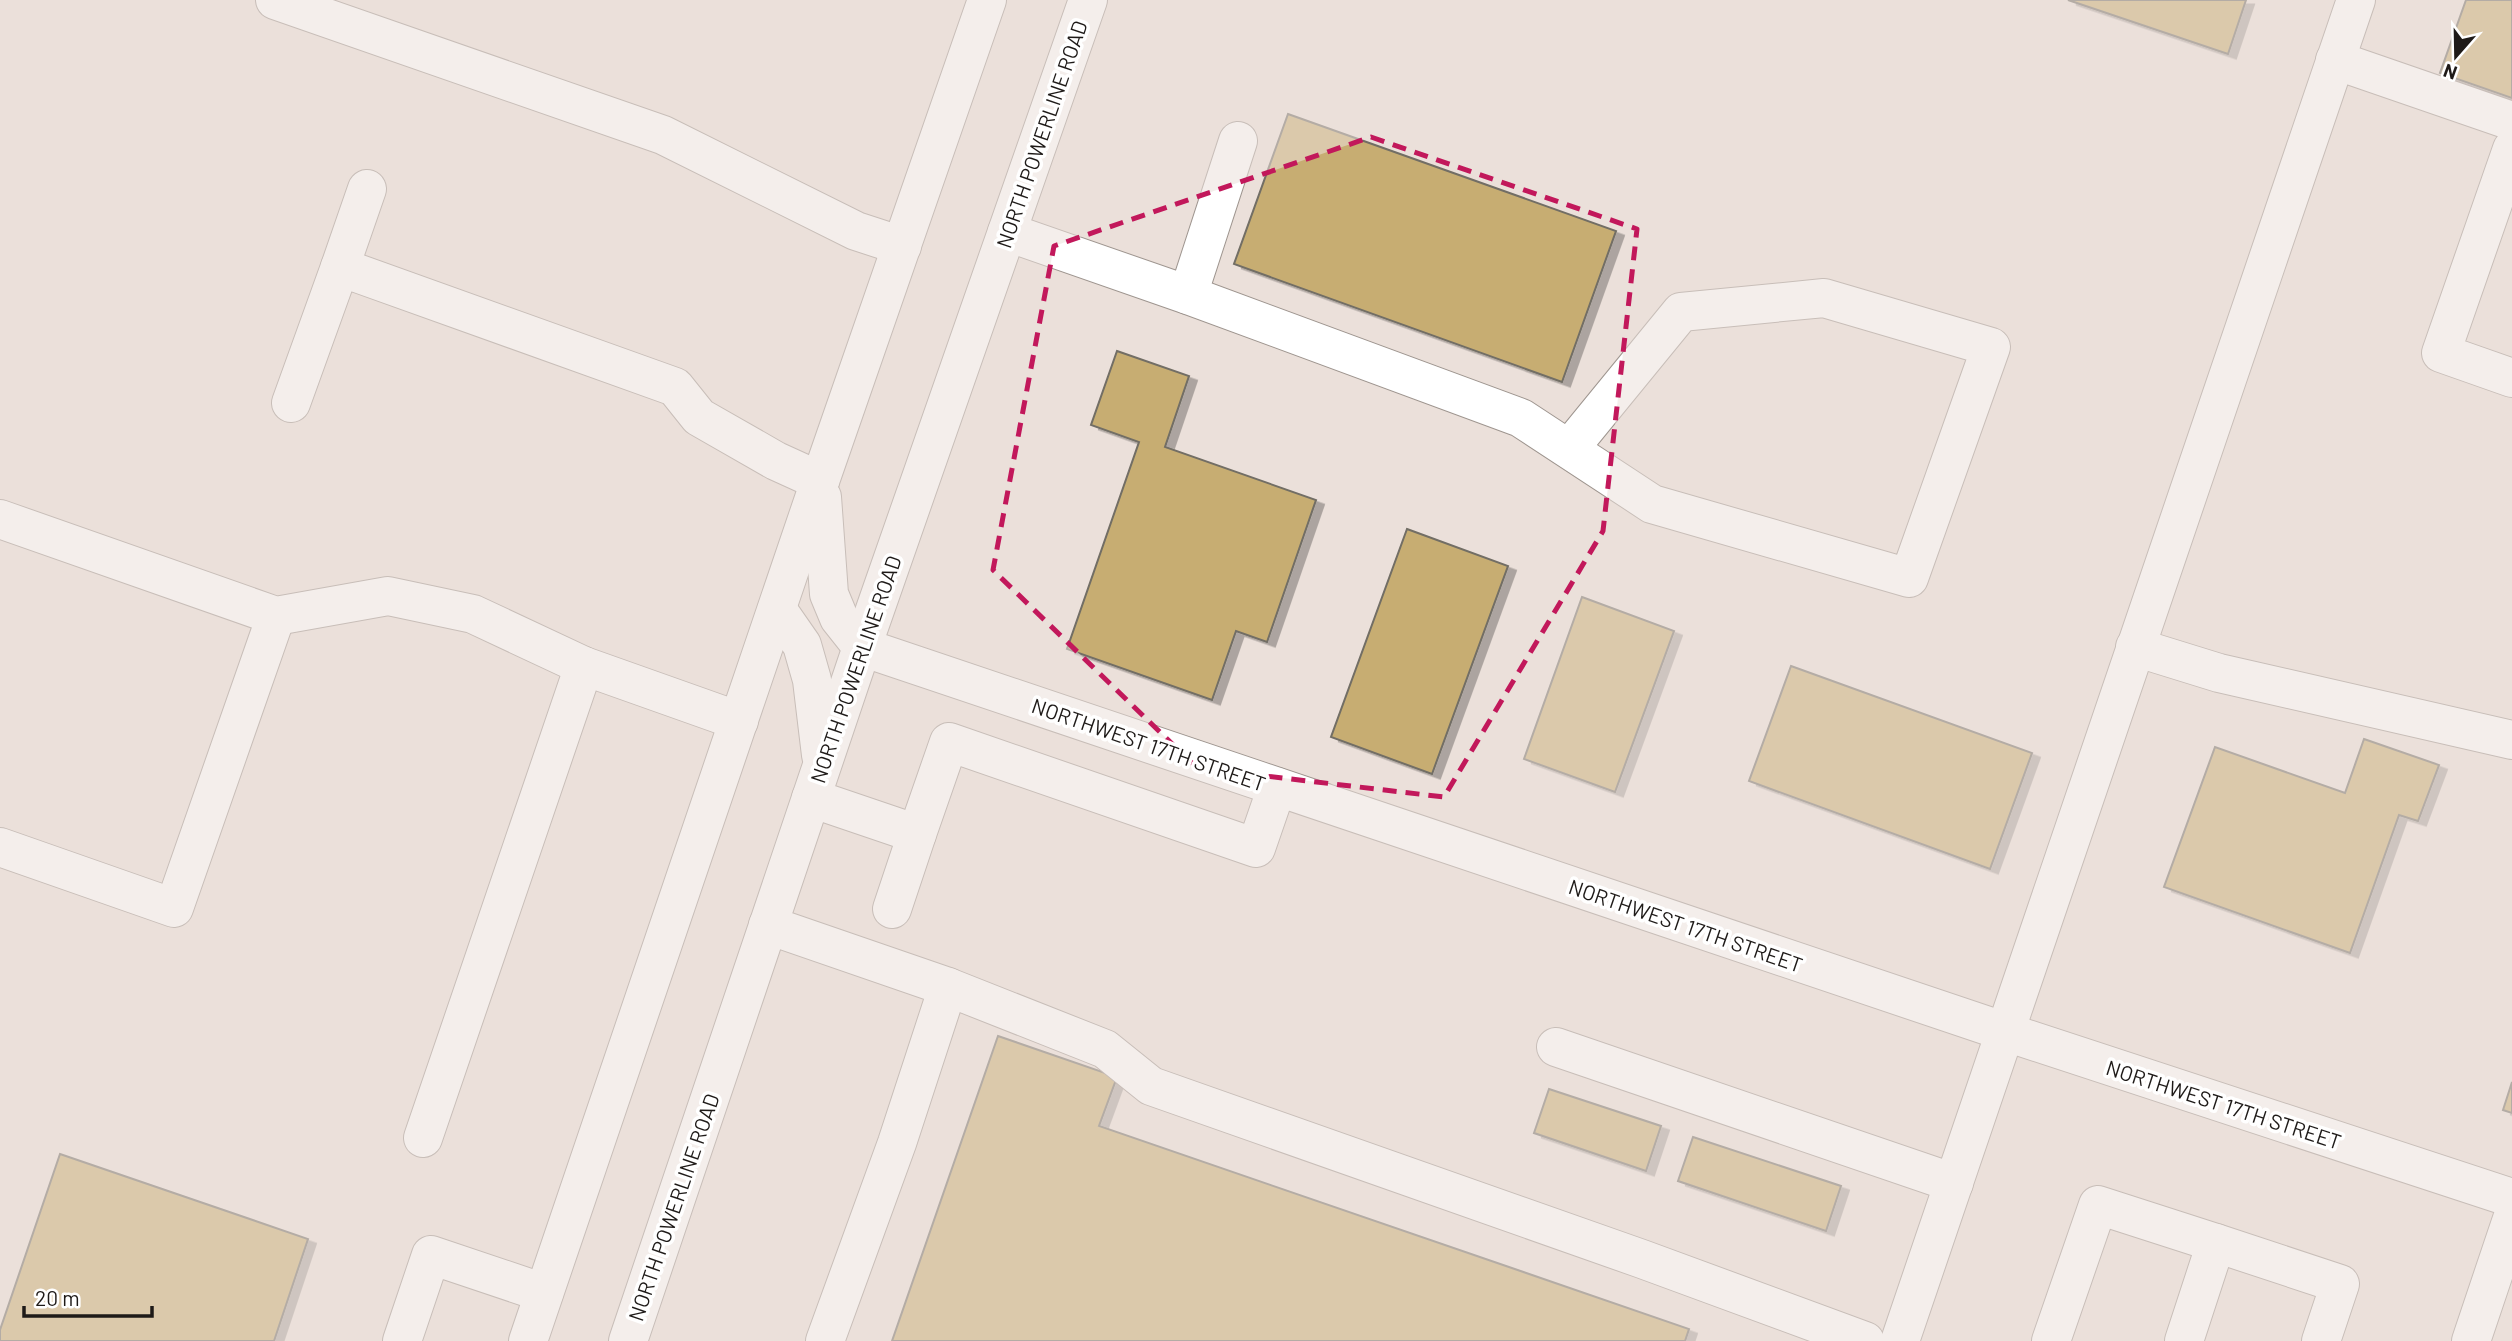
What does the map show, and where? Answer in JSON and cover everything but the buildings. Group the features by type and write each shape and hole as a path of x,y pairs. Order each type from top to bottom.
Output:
{"main road":[{"path":"275,0 663,135 856,231 902,246"},
{"path":"527,1341 987,0"},
{"name":"NORTH POWERLINE ROAD","path":"628,1341 816,781 1088,0"},
{"path":"1900,1341 2356,0"},
{"path":"2335,60 2512,121"},
{"path":"1188,295 1238,141"},
{"path":"2512,149 2441,353 2512,378"},
{"path":"291,403 367,189"},
{"path":"1007,232 1188,295 1521,418 1652,504 1909,578 1991,347 1824,298 1681,312 1569,449"},
{"path":"340,267 675,387 699,417 776,461 820,481"},
{"path":"820,481 829,594 839,618 862,647"},
{"path":"0,519 276,616 388,596 473,614 584,666 739,721"},
{"path":"777,609 802,645 812,680 816,781 917,834"},
{"path":"0,846 174,908 276,616"},
{"name":"NORTHWEST 17TH STREET","path":"862,647 2006,1032 2512,1198"},
{"path":"2136,647 2219,673 2512,740"},
{"path":"423,1138 584,666"},
{"path":"892,909 949,742 1256,848 1277,787"},
{"path":"768,925 948,987 1105,1049 1151,1086 1642,1259 1865,1341"},
{"path":"825,1341 897,1143 948,987"},
{"path":"1556,1047 1954,1182"},
{"path":"2051,1341 2098,1205 2340,1284 2321,1341"},
{"path":"2471,1341 2512,1219"},
{"path":"2184,1341 2216,1243"},
{"path":"402,1341 431,1255 544,1293"}],"highlighted area":[{"path":"1371,137 1637,229 1603,531 1444,797 1197,768 993,570 1054,246"}]}
